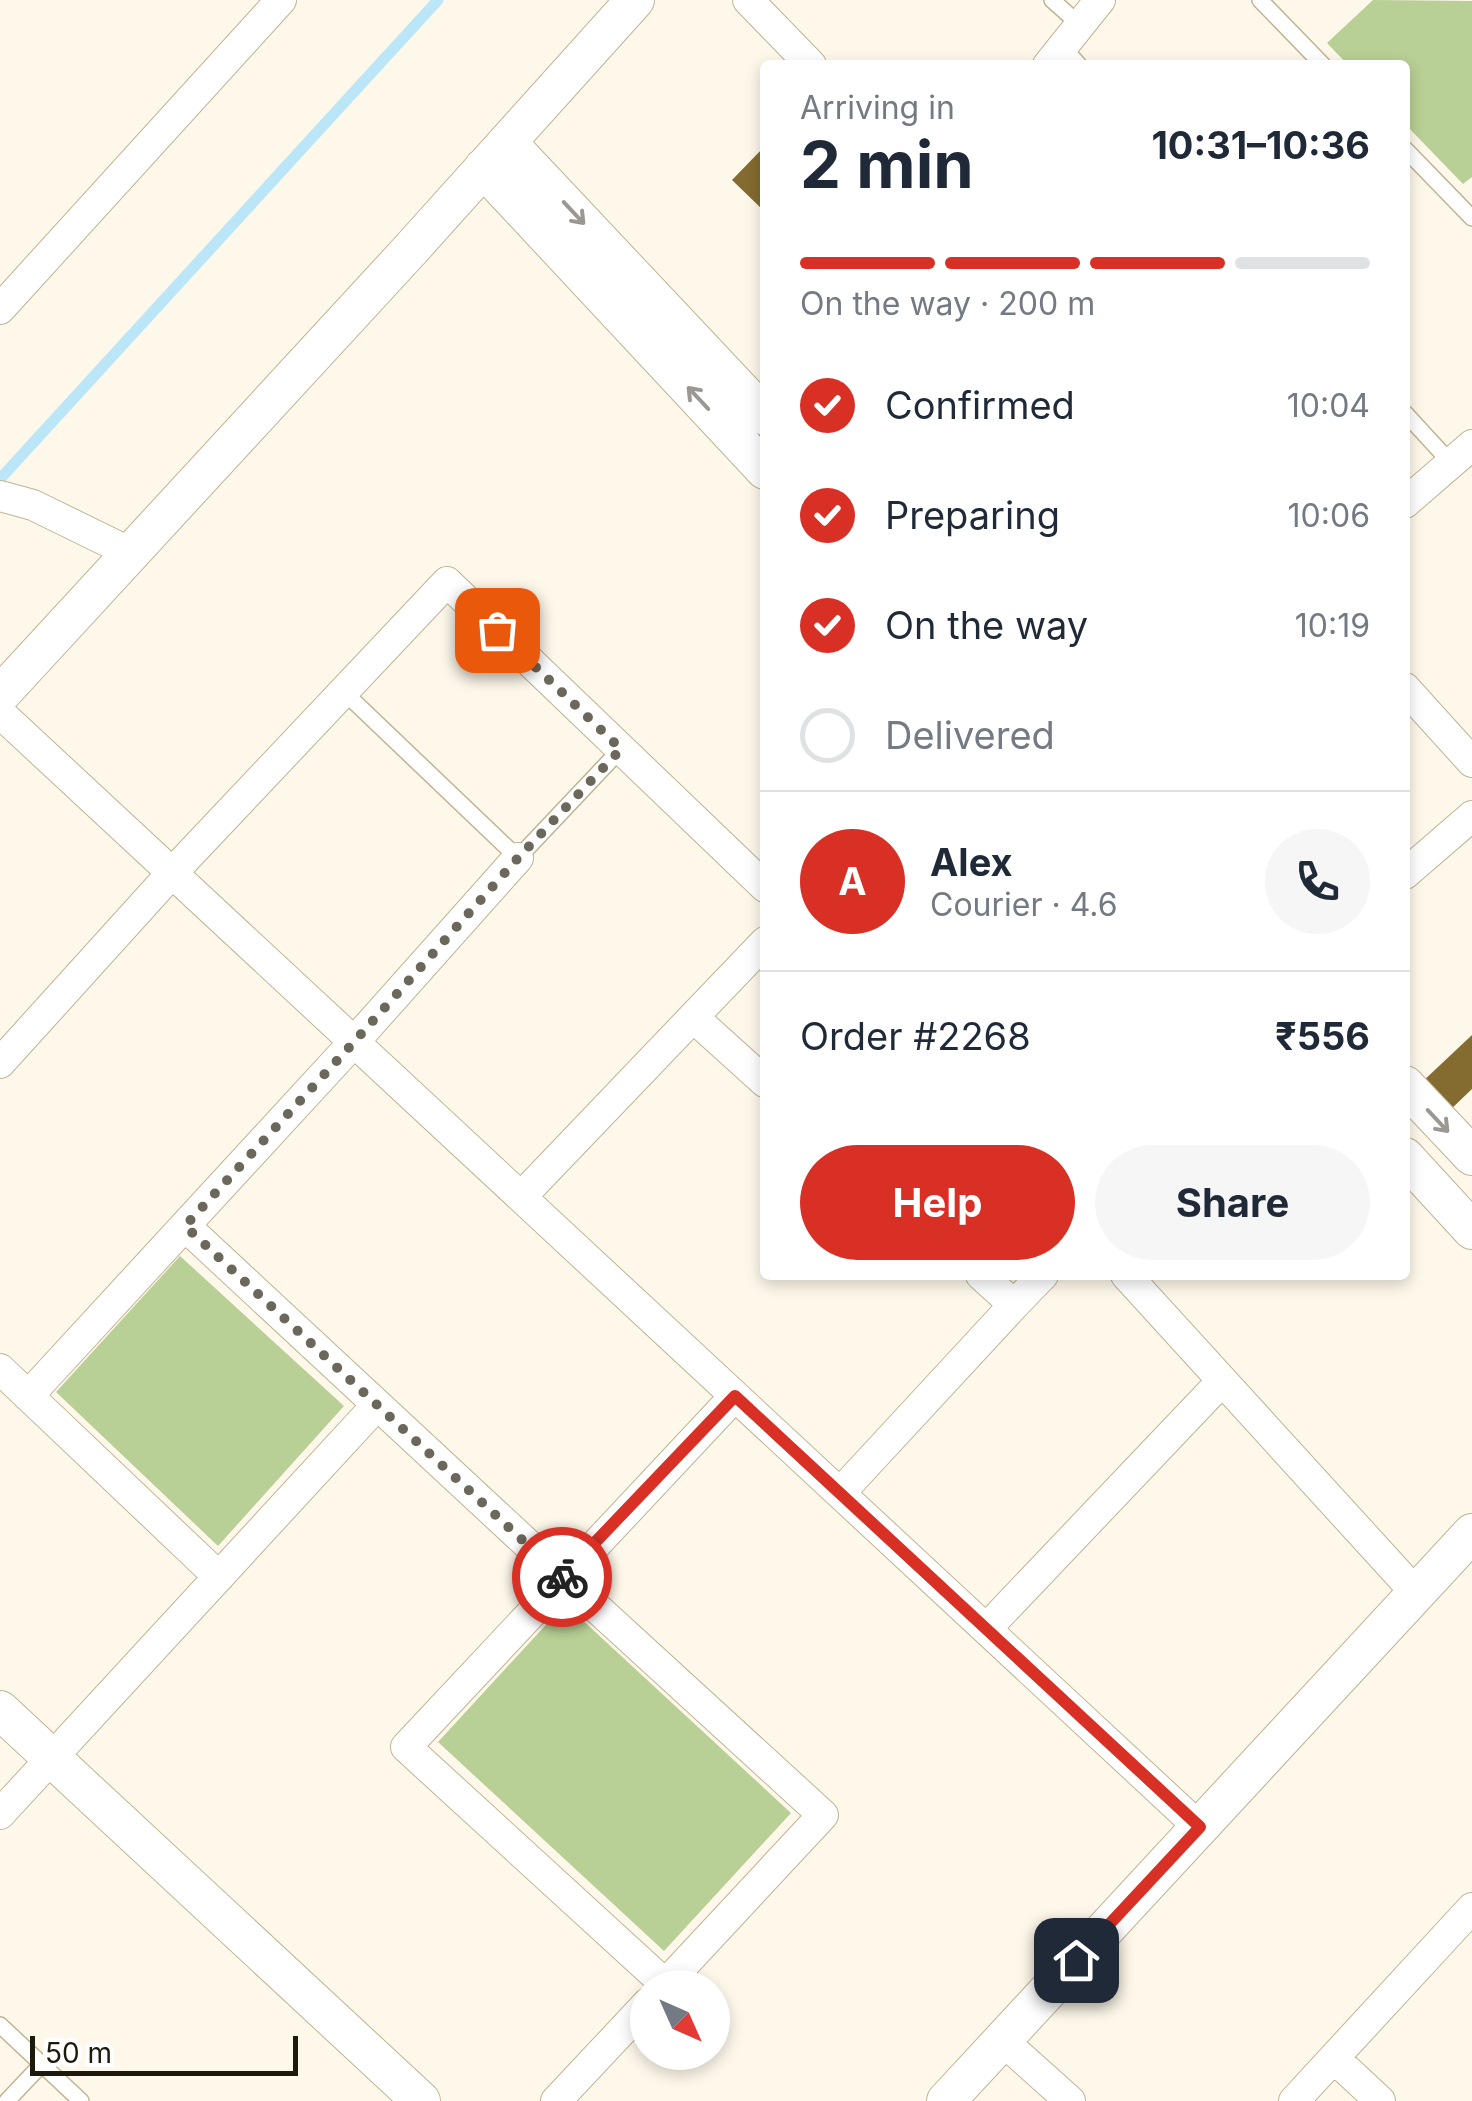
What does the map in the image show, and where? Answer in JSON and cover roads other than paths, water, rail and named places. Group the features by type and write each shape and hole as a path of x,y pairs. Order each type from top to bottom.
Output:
{"street":[{"path":"0,309 281,0"},
{"path":"0,696 634,0"},
{"path":"748,0 806,60"},
{"path":"1067,50 1100,0"},
{"path":"495,155 760,438"},
{"path":"1410,499 1462,454"},
{"path":"0,496 33,505 131,553"},
{"path":"0,1063 172,873 447,582 760,882"},
{"path":"1410,694 1472,762"},
{"path":"0,713 1200,1827"},
{"path":"1410,870 1472,816"},
{"path":"28,1396 518,858"},
{"path":"521,1197 760,947"},
{"path":"693,1017 760,1077"},
{"path":"1410,1090 1472,1156"},
{"path":"1410,1162 1466,1212"},
{"path":"185,1226 823,1815 679,1970"},
{"path":"986,1280 1014,1305"},
{"path":"840,1493 1038,1280"},
{"path":"1131,1280 1416,1593"},
{"path":"0,1369 219,1576"},
{"path":"986,1629 1222,1381"},
{"path":"635,1970 406,1746 735,1396"},
{"path":"0,1814 378,1404"},
{"path":"946,2101 1472,1533"},
{"path":"0,1710 421,2101"},
{"path":"1294,2101 1472,1908"},
{"path":"556,2101 630,2022"},
{"path":"1002,2040 1070,2101"},
{"path":"1334,2058 1380,2101"}],"lane":[{"path":"1052,0 1067,50"},
{"path":"1260,0 1318,60"},
{"path":"1410,154 1470,211"},
{"path":"1410,417 1462,454"},
{"path":"343,692 518,858 621,749"},
{"path":"0,2025 82,2101"},
{"path":"6,2101 42,2064"}],"waterway":[{"path":"0,479 438,0"}]}
